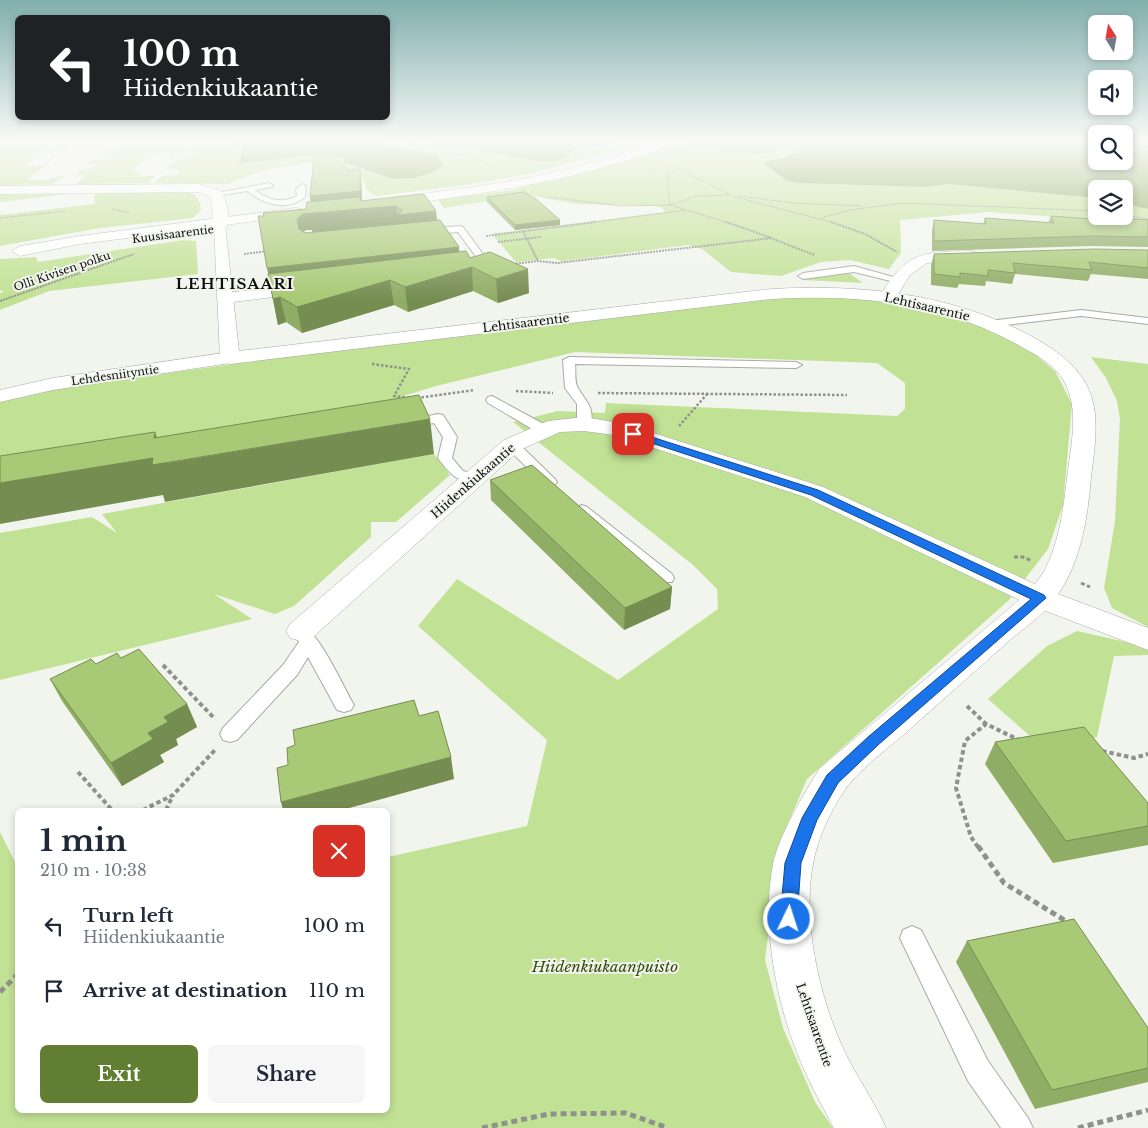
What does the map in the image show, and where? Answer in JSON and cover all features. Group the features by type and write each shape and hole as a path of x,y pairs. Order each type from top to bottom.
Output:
{"street":[{"path":"216,195 221,211 230,358"},
{"path":"379,204 442,195"},
{"name":"Kuusisaarentie","path":"13,252 81,246 310,213"},
{"path":"894,288 912,263 938,257 985,256"},
{"path":"468,269 488,267"},
{"path":"226,298 324,286"},
{"name":"Lehtisaarentie","path":"230,358 770,294 894,288 937,307 990,324 1026,341 1056,360 1074,379 1081,394 1085,412 1076,510 1048,585 832,779 810,818 793,863 789,919 800,992 824,1061 861,1128"},
{"name":"Lehdesniityntie","path":"0,396 53,384 230,358"},
{"name":"Hiidenkiukaantie","path":"305,637 474,478 512,445 556,426 584,424 617,429 814,492 1048,585 1148,639"}],"lane":[{"path":"257,195 266,202 282,202 301,197 301,195"},
{"path":"413,234 460,229 469,238 488,267"},
{"path":"803,276 854,269 871,271 894,288"},
{"path":"990,324 1081,313 1148,321"},
{"path":"584,424 585,408 580,396 571,388 569,360 796,365"},
{"path":"492,400 544,430"},
{"path":"391,426 438,418 450,437 445,458 458,474 474,478"},
{"path":"512,445 564,495 666,578"},
{"path":"305,637 344,706"},
{"path":"230,734 290,670 305,637"},
{"path":"912,938 978,1071 1018,1128"}],"path":[{"path":"669,195 670,205"},
{"path":"732,195 756,204 845,224 891,248 912,263"},
{"path":"546,197 620,206 670,205 698,196 732,195 793,202 868,207"},
{"path":"821,218 868,207 903,203 1088,211"},
{"path":"670,205 762,233"},
{"path":"109,208 132,213"},
{"path":"469,238 686,210"},
{"path":"0,218 66,211"},
{"path":"1133,216 1148,219"},
{"path":"617,220 621,222"},
{"path":"718,222 722,220"},
{"path":"522,231 538,261"},
{"path":"498,242 541,237"},
{"path":"488,267 538,261 557,264 773,238"},
{"path":"244,254 268,251"},
{"name":"Olli Kivisen polku","path":"0,301 137,253"},
{"path":"363,362 409,370 394,396 412,398 406,401"},
{"path":"580,396 590,393 847,395"},
{"path":"664,443 708,393"},
{"path":"1012,557 1023,557 1048,585 1090,587"},
{"path":"163,665 230,734 173,795 167,808"},
{"path":"968,706 986,724 1028,745"},
{"path":"986,724 965,741 959,765 956,788 970,837 1004,883 1077,928"},
{"path":"1097,750 1134,758 1148,754"},
{"path":"78,772 110,808"},
{"path":"146,808 173,795"},
{"path":"0,992 15,977"},
{"path":"1078,1128 1148,1110"},
{"path":"482,1128 549,1114 626,1113 668,1128"}],"green space":[{"path":"0,195 63,195 0,202"},
{"path":"94,195 193,195 198,199 201,210 193,218 100,228 0,246 0,215 95,204"},
{"path":"478,195 1069,195 1088,197 1088,219 989,212 900,220 901,253 889,269 850,260 821,262 781,276 731,272 702,249 688,245 562,261 553,258 516,262 492,234 665,212 662,208 655,206 576,204 528,195 444,208 438,200"},
{"path":"1133,206 1148,209 1148,224 1133,223"},
{"path":"183,240 196,241 198,274 49,291 0,310 0,293 4,292 0,290 0,259 36,257 38,262"},
{"path":"846,271 863,283 804,280 804,279"},
{"name":"Hiidenkiukaanpuisto","path":"799,296 886,300 958,315 1006,336 1033,353 1055,371 1072,404 1063,505 1048,549 1009,600 807,779 779,845 765,960 783,1028 815,1102 833,1128 0,1128 0,832 15,862 15,1113 390,1113 390,857 527,826 547,740 418,626 457,579 618,680 718,609 717,589 693,565 513,422 558,411 605,413 606,403 897,416 905,409 905,383 877,363 575,352 436,386 345,414 0,475 0,402 40,391 247,362"},
{"path":"1091,357 1148,364 1148,627 1112,608 1104,588 1115,521 1120,419 1117,401 1106,378"},
{"path":"434,454 450,475 396,522 371,522 371,537 294,606 275,614 214,594 252,619 0,680 0,533 92,517 117,533 102,514"},
{"path":"1077,631 1148,647 1148,655 1114,656 1097,737 1048,752 988,699 1047,646"}],"shaded area":[{"path":"1060,195 1088,195 1088,197"},
{"path":"1133,195 1148,195 1148,209 1133,206"}],"building":[{"path":"424,195 436,211 310,224 399,214 402,210 396,206 303,214 297,219 299,229 305,233 440,220 459,247 267,268 258,216 264,216 263,213 306,209 307,202 360,197 360,201"},
{"path":"529,195 560,220 515,225 487,197"},
{"path":"1051,216 1088,219 1088,225 1133,225 1133,219 1148,220 1148,237 1094,236 934,241 934,220 986,224 985,218 1054,223"},
{"path":"1094,249 1148,250 1148,268 1089,262 1092,270 1013,263 1015,273 988,270 988,276 960,273 960,277 934,274 934,254"},
{"path":"466,251 470,258 490,252 528,269 496,279 472,267 405,287 390,280 297,307 280,297 273,299 268,274"},
{"path":"419,395 430,419 152,465 153,458 0,483 0,456 155,432 154,438"},
{"path":"532,465 672,587 625,608 490,480"},
{"path":"139,649 187,704 164,717 168,722 148,733 153,739 111,763 50,679 91,659 96,664 117,653 121,658"},
{"path":"414,700 419,716 438,711 451,757 281,802 277,768 288,765 287,748 295,745 293,730"},
{"path":"1084,727 1148,803 1148,826 1066,841 995,742"},
{"path":"1074,919 1148,1028 1148,1068 1052,1090 967,941"}],"district":[{"name":"LEHTISAARI","path":"235,284"}],"route":[{"path":"633,434 814,492 1040,598 873,741 832,779 810,818 793,863 789,919"}]}
